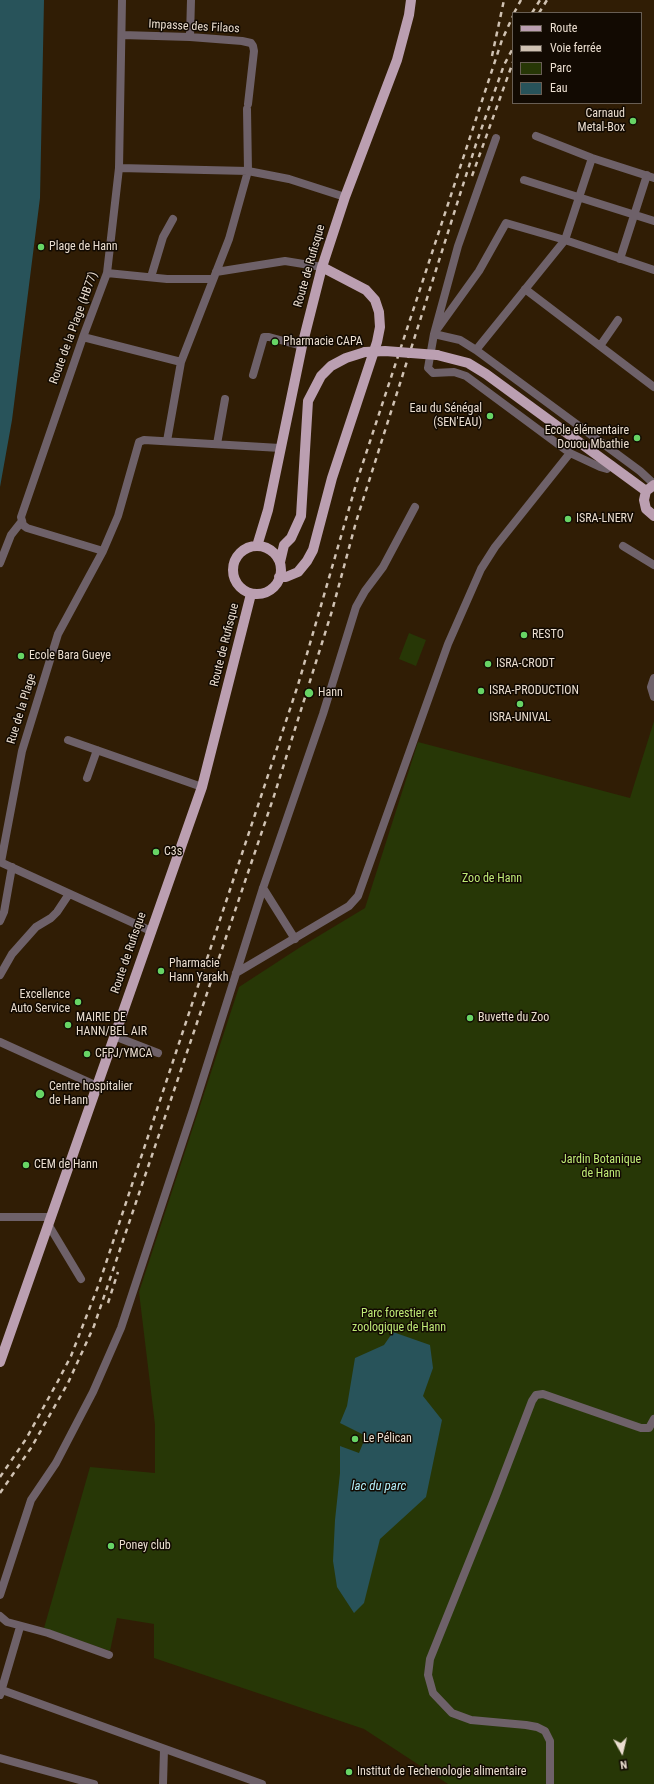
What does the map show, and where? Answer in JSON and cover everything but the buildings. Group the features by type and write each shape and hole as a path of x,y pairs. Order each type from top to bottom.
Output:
{"main road":[{"name":"Route de Rufisque","path":"279,577 272,589 265,592 252,594 238,586 232,571 237,556 242,551 249,547 257,546 268,510 302,346 322,267 345,197 397,60 409,16 411,0"},
{"path":"284,545 280,562 279,577 286,578 298,572 307,561 313,550 332,478 377,342 380,326 379,312 375,300 366,290 322,267"},
{"path":"269,550 284,545 291,538 301,516 308,401 321,376 331,366 346,358 365,352 385,351 437,355 468,363 486,374 632,480 652,487 644,504 649,512 654,516"},
{"path":"257,546 269,550 280,562"},
{"name":"Route de Rufisque","path":"0,1362 202,787 252,594"}],"street":[{"name":"Route de la Plage (HB77)","path":"22,521 21,517 83,337 107,273 119,168 122,0"},
{"path":"190,37 191,0"},
{"name":"Impasse des Filaos","path":"122,35 190,37 242,41 253,46 248,106 248,171"},
{"path":"536,136 592,158 650,176 634,215 620,259"},
{"path":"496,138 458,246 434,334 428,368 433,373 454,372 466,376 570,453 600,467 607,469 612,465"},
{"path":"476,350 564,240 592,158"},
{"path":"119,168 248,171 289,179 345,197"},
{"path":"248,171 229,239 181,362 167,441 280,448"},
{"path":"524,180 654,221"},
{"path":"151,278 164,237 173,219"},
{"path":"434,334 479,271 506,223 564,240 654,270"},
{"path":"107,273 151,278 215,275 285,262 322,267"},
{"path":"525,289 654,387"},
{"path":"600,346 618,320"},
{"path":"434,334 460,340 476,350 640,471 652,487"},
{"path":"83,337 181,362"},
{"path":"253,375 264,337 302,346"},
{"path":"217,444 225,399"},
{"name":"Rue de la Plage","path":"0,862 22,751 58,634 104,551 118,516 139,442 144,440 167,441"},
{"path":"236,973 296,939 349,906 358,896 448,644 481,569 495,547 570,453"},
{"path":"632,480 640,471"},
{"path":"0,1595 31,1500 56,1463 93,1392 120,1328 356,607 365,591 383,567 416,507"},
{"path":"0,563 11,535 22,521 23,525 27,528 104,551"},
{"path":"623,546 654,565"},
{"path":"654,678 650,687 654,697"},
{"path":"68,740 202,787"},
{"path":"88,778 97,750"},
{"path":"0,862 151,931"},
{"path":"0,921 4,912 12,867"},
{"path":"263,888 296,939"},
{"path":"0,975 12,954 36,927 51,918 57,912 69,894"},
{"path":"114,1036 158,1053"},
{"path":"0,1042 97,1086"},
{"path":"0,1217 49,1220 81,1279"},
{"path":"550,1784 550,1741 545,1731 537,1727 526,1725 471,1720 452,1713 433,1693 428,1674 430,1658 496,1495 532,1401 536,1395 543,1394 641,1428 649,1428 654,1419"},
{"path":"0,1616 7,1622 20,1627 48,1633 109,1655"},
{"path":"20,1627 1,1693 262,1784"},
{"path":"163,1784 164,1749"},
{"path":"0,1758 94,1784"}],"green space":[{"path":"409,633 426,640 416,666 399,659"},
{"name":"Parc forestier et zoologique de Hann","path":"654,721 654,1784 448,1784 364,1729 154,1658 154,1624 117,1618 110,1651 44,1628 90,1467 155,1473 155,1425 139,1292 239,987 302,946 365,908 418,742 630,798"}],"water":[{"path":"0,0 44,0 40,198 12,420 0,487"},
{"name":"lac du parc","path":"393,1332 430,1345 433,1368 423,1396 442,1420 426,1497 380,1539 364,1603 354,1613 337,1587 333,1561 335,1520 340,1473 340,1446 359,1453 366,1436 340,1423 347,1406 355,1358 384,1345"}],"railway":[{"path":"492,56 504,0"},
{"path":"515,12 521,0"},
{"path":"533,12 540,0"},
{"path":"540,12 547,0"},
{"path":"0,1477 26,1439 71,1356 99,1284 298,685 357,481 502,40 512,18"},
{"path":"0,1493 31,1448 68,1383 94,1326 274,796 332,611 356,522 476,144 504,65 512,50"},
{"path":"472,176 512,65"},
{"path":"108,1303 118,1272"}],"place":[{"name":"Carnaud Metal-Box","path":"633,121"},
{"name":"Plage de Hann","path":"41,247"},
{"name":"Pharmacie CAPA","path":"275,342"},
{"name":"Eau du Sénégal (SEN'EAU)","path":"490,416"},
{"name":"Ecole élémentaire Douou Mbathie","path":"637,438"},
{"name":"ISRA-LNERV","path":"568,519"},
{"name":"RESTO","path":"524,635"},
{"name":"Ecole Bara Gueye","path":"21,656"},
{"name":"ISRA-CRODT","path":"488,664"},
{"name":"ISRA-PRODUCTION","path":"481,691"},
{"name":"Hann","path":"309,693"},
{"name":"ISRA-UNIVAL","path":"520,704"},
{"name":"C3s","path":"156,852"},
{"name":"Pharmacie Hann Yarakh","path":"161,971"},
{"name":"Excellence Auto Service","path":"78,1002"},
{"name":"Buvette du Zoo","path":"470,1018"},
{"name":"MAIRIE DE HANN/BEL AIR","path":"68,1025"},
{"name":"CFPJ/YMCA","path":"87,1054"},
{"name":"Centre hospitalier de Hann","path":"40,1094"},
{"name":"CEM de Hann","path":"26,1165"},
{"name":"Le Pélican","path":"355,1439"},
{"name":"Poney club","path":"111,1546"},
{"name":"Institut de Techenologie alimentaire","path":"349,1772"}],"park label":[{"name":"Zoo de Hann","path":"492,879"},
{"name":"Jardin Botanique de Hann","path":"601,1167"}]}
